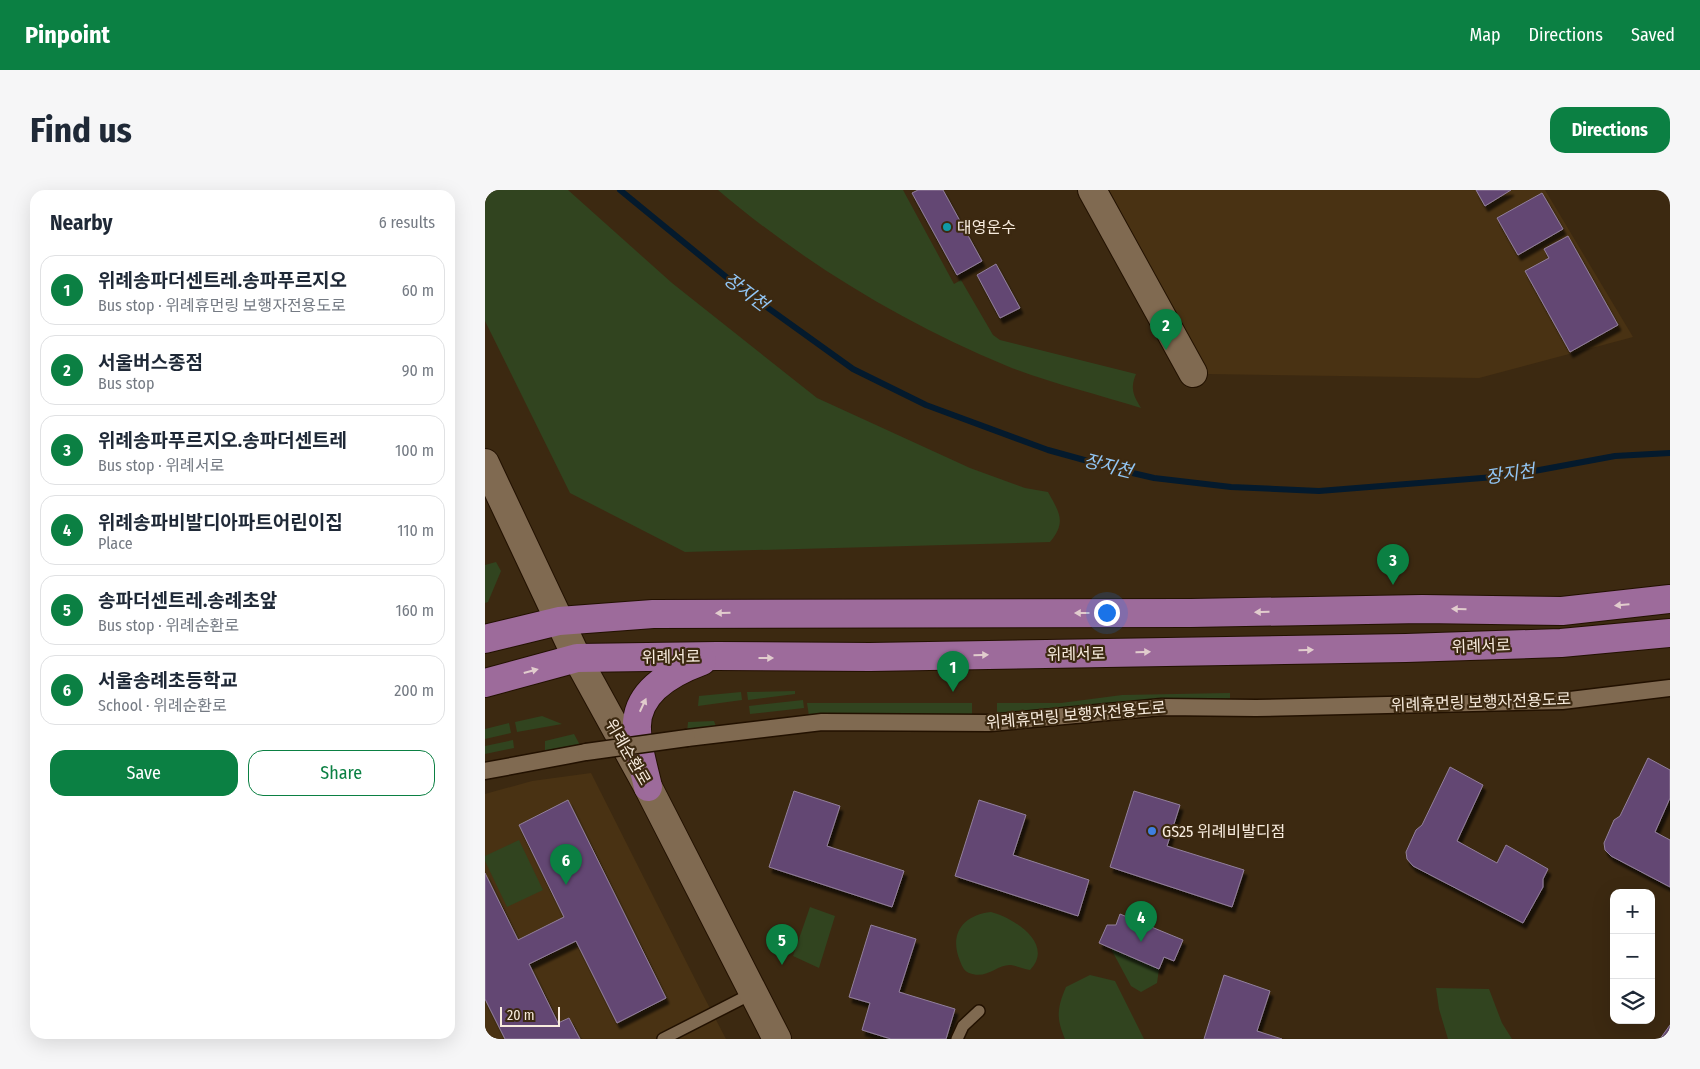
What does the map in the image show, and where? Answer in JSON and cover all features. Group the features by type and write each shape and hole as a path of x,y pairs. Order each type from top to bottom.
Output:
{"main road":[{"path":"485,639 559,621 653,614 749,612 1181,613 1421,609 1562,611 1670,599"},
{"name":"위례서로","path":"485,683 577,658 717,656 870,657 1397,648 1561,643 1670,633"},
{"path":"648,786 637,729 639,714 645,699 658,684 677,671 717,656"}],"street":[{"path":"1092,190 1193,373"},
{"name":"위례순환로","path":"485,463 577,658 648,786 777,1039"},
{"name":"위례휴먼링 보행자전용도로","path":"485,770 586,752 822,722 990,723 1162,707 1256,708 1562,700 1670,688"}],"lane":[{"path":"663,1039 753,993"},
{"path":"957,1039 963,1026 979,1011"}],"shaded area":[{"path":"1109,190 1545,190 1633,337 1479,378 1208,374"},
{"path":"591,773 726,1039 485,1039 485,794 532,781"}],"green space":[{"path":"485,190 568,190 672,283 817,398 970,468 1025,488 1048,492 1058,511 1060,523 1055,535 1050,542 685,552 570,493 485,321"},
{"path":"718,190 903,190 954,284 961,280 993,335 1000,340 1136,374 1133,391 1141,408 1023,372 930,331 893,311 820,266 751,217"},
{"path":"496,562 501,571 488,602 485,603 485,565"},
{"path":"795,691 795,694 748,700 747,692"},
{"path":"741,692 742,700 698,706 699,696"},
{"path":"1230,693 1230,703 997,718 997,703 1061,703 1122,695"},
{"path":"803,700 804,708 750,714 749,706"},
{"path":"807,703 972,703 972,719 809,716"},
{"path":"542,716 562,724 517,732 515,722"},
{"path":"714,721 717,729 687,733 688,722"},
{"path":"509,723 511,733 485,739 485,729"},
{"path":"574,734 581,747 545,753 545,741"},
{"path":"513,740 514,748 485,754 485,746"},
{"path":"519,840 543,890 507,907 485,861 485,856"},
{"path":"810,907 835,916 819,968 793,956"},
{"path":"991,912 1020,926 1035,942 1038,951 1036,960 1030,970 1006,965 981,975 975,975 963,968 957,952 957,935 972,917"},
{"path":"1110,947 1159,969 1157,983 1141,992 1131,986"},
{"path":"1090,975 1115,981 1144,1039 1065,1039 1059,1019 1059,1007 1063,994 1066,987"},
{"path":"1436,988 1489,989 1502,1023 1512,1039 1448,1039 1439,1009"}],"building":[{"name":"대영운수","path":"918,190 943,190 982,261 957,275 912,193"},
{"path":"1476,190 1511,190 1485,206"},
{"path":"1542,193 1563,229 1518,255 1497,218"},
{"path":"1568,236 1618,325 1570,352 1525,271 1549,258 1544,249"},
{"path":"996,264 1020,308 1000,318 977,275"},
{"path":"1648,758 1670,770 1670,798 1655,832 1670,840 1670,887 1611,856 1605,850 1604,843 1614,820 1620,816"},
{"path":"1450,767 1483,785 1457,841 1497,863 1506,845 1548,869 1543,879 1543,887 1523,923 1413,866 1407,859 1406,852 1416,830 1422,825"},
{"path":"794,791 840,806 827,846 904,871 892,907 769,867"},
{"path":"1134,791 1180,805 1167,846 1244,870 1232,907 1110,867"},
{"path":"568,800 666,998 617,1023 576,941 529,964 558,1023 569,1018 580,1039 505,1039 485,999 485,873 518,940 564,917 519,825"},
{"path":"979,800 1026,815 1013,855 1089,880 1078,916 955,876"},
{"path":"1120,914 1183,940 1174,961 1164,957 1159,969 1099,943 1107,925 1116,925"},
{"path":"871,925 916,939 899,992 955,1009 946,1039 891,1039 862,1030 870,1003 849,997"},
{"path":"1224,975 1270,991 1257,1031 1282,1039 1204,1039"},
{"path":"1670,1025 1670,1039 1660,1039"}],"waterway":[{"name":"장지천","path":"620,190 736,285 853,369 926,405 1048,450 1124,471 1154,478 1231,487 1319,491 1507,476 1615,456 1670,453"}],"place":[{"name":"대영운수","path":"947,227"},
{"name":"서울버스종점","path":"1166,350"},
{"name":"위례송파푸르지오.송파더센트레","path":"1393,585"},
{"name":"위례송파더센트레.송파푸르지오","path":"953,692"},
{"name":"GS25 위례비발디점","path":"1152,831"},
{"name":"서울송례초등학교","path":"566,885"},
{"name":"위례송파비발디아파트어린이집","path":"1141,942"},
{"name":"송파더센트레.송례초앞","path":"782,965"}]}
